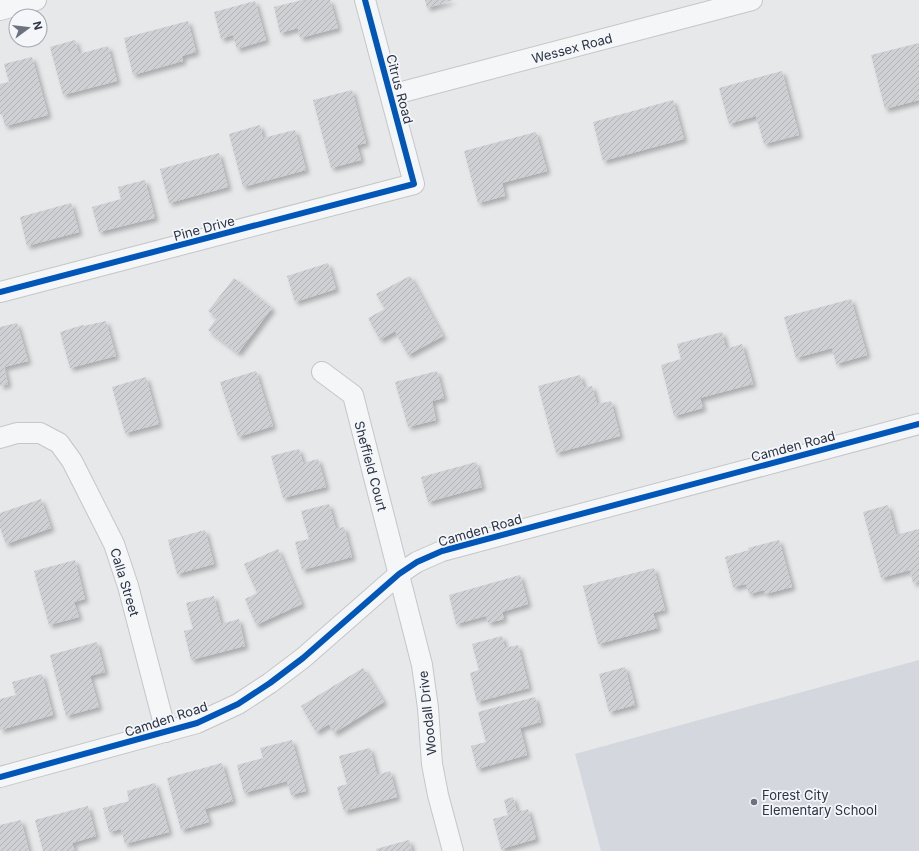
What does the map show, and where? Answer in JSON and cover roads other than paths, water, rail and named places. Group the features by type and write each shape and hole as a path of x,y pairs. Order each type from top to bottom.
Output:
{"street":[{"path":"0,10 36,0"},
{"name":"Citrus Road","path":"365,0 414,184"},
{"name":"Wessex Road","path":"391,95 752,0"},
{"name":"Pine Drive","path":"0,292 414,184"},
{"name":"Sheffield Court","path":"322,372 352,395 399,574"},
{"name":"Camden Road","path":"0,777 197,723 238,704 270,683 302,658 399,574 418,562 442,551 919,424"},
{"name":"Calla Street","path":"0,438 17,433 40,433 60,443 72,461 114,544 128,586 166,732"},
{"name":"Woodall Drive","path":"399,574 422,665 428,708 432,764 438,795 453,851"}],"place":[{"name":"Forest City Elementary School","path":"754,802"}]}
